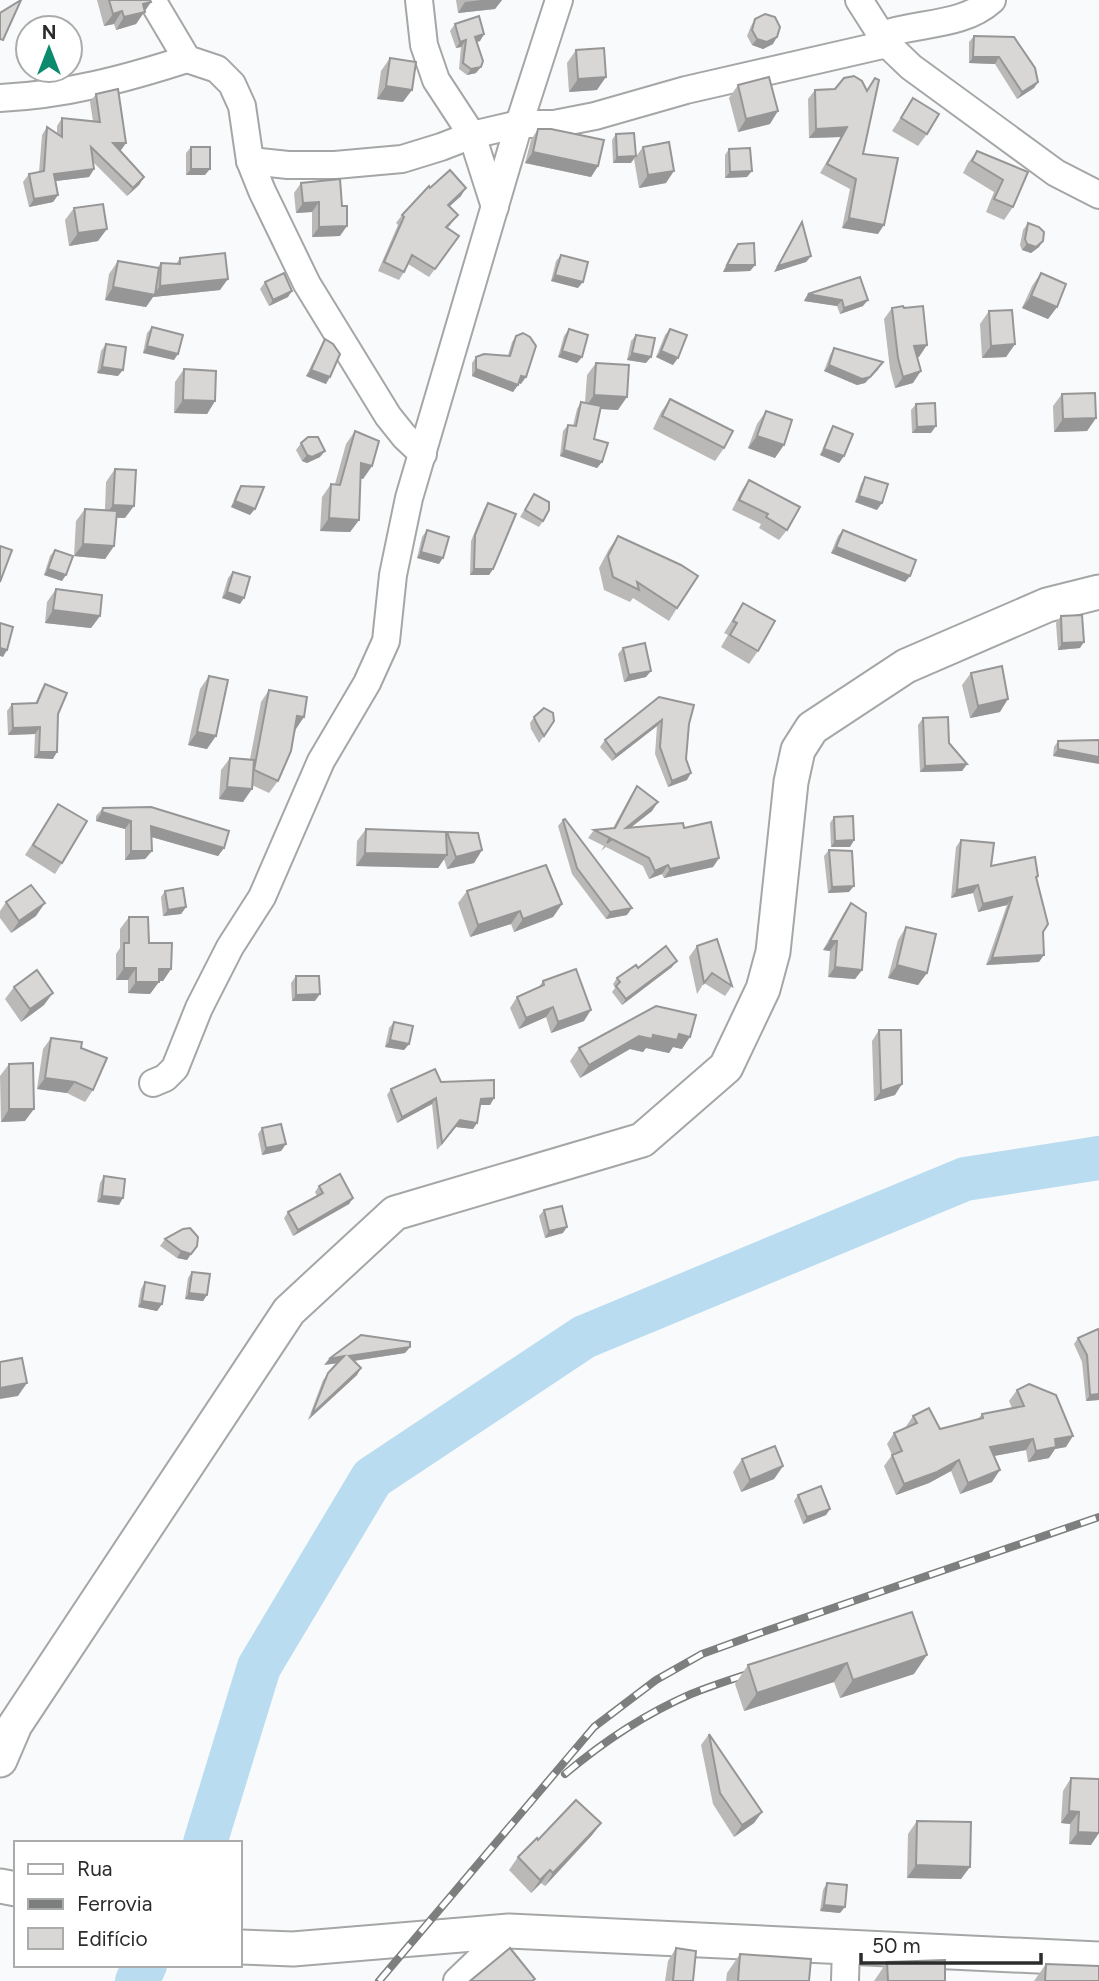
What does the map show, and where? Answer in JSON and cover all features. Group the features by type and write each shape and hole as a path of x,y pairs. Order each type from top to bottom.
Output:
{"street":[{"path":"152,0 187,59"},
{"path":"419,0 424,45 436,80 472,135 495,207"},
{"path":"153,1083 165,1079 175,1068 199,1008 230,947 262,897 321,761 367,683 386,641 393,575 409,498 519,124 559,0"},
{"path":"859,0 885,40 911,66 1046,165 1099,195"},
{"path":"250,161 312,165 402,159 472,135 519,124 554,124 595,116 885,40 902,28 955,20 973,13 992,0"},
{"path":"0,98 51,94 128,79 187,59 217,69 232,85 242,106 250,161 314,296 388,416 423,454"},
{"path":"0,1760 15,1726 289,1311 395,1213 642,1140 726,1067 763,989 773,952 791,782 798,750 812,728 906,666 1047,605 1099,593"},
{"path":"242,1947 293,1949 509,1931 1099,1958"},
{"path":"457,1981 509,1931"},
{"path":"845,1981 846,1947"}],"building":[{"path":"21,0 3,40 0,39 0,13"},
{"path":"109,0 151,2 143,4 145,12 124,17 122,11 113,14"},
{"path":"765,14 775,17 780,27 777,37 767,42 757,39 752,30 755,19"},
{"path":"479,16 484,34 475,37 483,61 481,67 471,69 463,63 466,40 460,42 455,24"},
{"path":"974,36 1014,37 1035,68 1038,82 1022,92 999,57 973,57"},
{"path":"604,48 606,77 578,79 576,50"},
{"path":"390,58 416,62 412,90 386,86"},
{"path":"854,76 862,81 867,91 875,78 879,80 863,154 898,158 884,225 849,218 856,179 827,164 847,127 816,129 815,90 835,89 844,78"},
{"path":"769,77 778,111 746,119 738,85"},
{"path":"118,89 126,143 113,143 144,177 133,188 91,147 94,169 54,174 58,195 34,199 29,174 44,171 47,127 62,137 62,118 100,122 96,94"},
{"path":"913,98 939,114 927,134 901,118"},
{"path":"538,129 551,129 604,140 598,166 533,152"},
{"path":"634,133 636,156 617,157 616,134"},
{"path":"669,142 674,171 648,175 643,147"},
{"path":"191,147 210,147 210,169 191,169"},
{"path":"750,148 752,171 730,172 729,149"},
{"path":"977,151 1028,172 1013,207 994,199 1003,180 972,161"},
{"path":"450,170 466,188 448,205 458,215 446,227 459,236 435,269 412,255 404,272 384,262 404,217 402,215 429,186 430,188"},
{"path":"340,179 342,206 347,206 347,226 319,227 319,202 303,203 301,183"},
{"path":"103,204 107,229 78,233 74,208"},
{"path":"802,222 811,256 778,266"},
{"path":"1028,223 1044,232 1043,241 1036,247 1027,244 1025,239"},
{"path":"754,243 755,265 727,265 738,244"},
{"path":"225,253 228,279 160,286 161,263 180,264 180,258"},
{"path":"561,255 588,262 583,282 555,275"},
{"path":"118,261 159,268 155,295 113,287"},
{"path":"284,273 292,291 273,300 265,282"},
{"path":"1041,273 1066,284 1057,307 1031,296"},
{"path":"860,277 868,300 844,308 842,300 808,294"},
{"path":"923,306 927,345 914,346 921,371 903,377 892,308"},
{"path":"1012,310 1015,344 991,346 989,311"},
{"path":"152,327 183,335 178,354 147,346"},
{"path":"569,329 588,335 582,357 562,351"},
{"path":"670,329 687,335 678,358 661,351"},
{"path":"523,333 530,337 536,346 526,377 521,376 518,385 476,369 476,357 484,354 510,356 516,336"},
{"path":"636,335 655,338 651,357 632,353"},
{"path":"325,339 333,344 340,354 330,377 311,370"},
{"path":"106,344 126,347 123,370 102,367"},
{"path":"834,348 883,362 870,377 862,379 829,365"},
{"path":"596,363 629,365 627,397 594,395"},
{"path":"184,369 216,371 215,401 183,400"},
{"path":"1095,393 1096,418 1063,419 1062,394"},
{"path":"670,399 733,431 724,448 662,416"},
{"path":"581,402 601,406 594,439 608,443 602,462 564,450 568,425 576,426"},
{"path":"935,403 936,426 917,427 916,404"},
{"path":"766,411 792,420 784,445 757,436"},
{"path":"833,426 853,434 844,456 824,449"},
{"path":"355,431 379,441 372,466 361,463 359,520 329,518 331,484 340,485"},
{"path":"308,437 318,437 325,451 312,457 307,455 301,443"},
{"path":"115,469 136,470 134,506 113,505"},
{"path":"865,477 888,484 882,503 859,496"},
{"path":"749,480 800,507 787,530 766,517 768,514 739,500"},
{"path":"241,486 264,487 255,509 235,501"},
{"path":"534,494 549,502 549,510 543,521 525,510"},
{"path":"488,503 516,514 493,569 474,569 475,535"},
{"path":"85,509 117,511 114,546 83,544"},
{"path":"427,530 449,537 443,558 421,552"},
{"path":"843,530 916,560 910,576 836,547"},
{"path":"618,536 681,565 698,576 677,608 637,582 639,590 613,577 608,556"},
{"path":"0,546 12,550 0,582"},
{"path":"55,550 73,556 66,575 48,569"},
{"path":"233,572 250,577 244,598 227,592"},
{"path":"56,589 102,595 100,616 53,610"},
{"path":"743,603 775,621 758,651 730,635 737,623 733,621"},
{"path":"1082,615 1084,642 1062,643 1061,616"},
{"path":"0,623 13,627 7,650 0,648"},
{"path":"645,643 651,671 629,675 623,648"},
{"path":"1002,666 1008,699 978,706 971,673"},
{"path":"209,676 228,680 216,736 197,732"},
{"path":"45,684 67,693 58,714 57,752 39,752 40,727 13,728 12,704 37,703"},
{"path":"269,690 307,697 304,717 297,716 291,751 278,781 254,770"},
{"path":"659,697 694,705 689,724 686,759 691,773 672,781 660,747 662,720 616,755 605,740"},
{"path":"544,708 553,713 554,721 544,736 534,717"},
{"path":"948,717 949,743 967,764 925,766 923,718"},
{"path":"1099,740 1099,757 1058,749 1058,741"},
{"path":"230,758 254,760 252,789 227,787"},
{"path":"637,786 658,802 626,828 683,823 684,828 711,822 719,858 670,869 668,865 655,871 649,858 612,839 607,843 610,838 594,830 615,828"},
{"path":"58,804 87,821 62,863 33,845"},
{"path":"151,807 229,831 224,848 151,826 152,851 131,851 131,821 102,812 103,808"},
{"path":"853,816 854,840 835,841 834,817"},
{"path":"565,819 632,908 610,912 577,868 563,820"},
{"path":"366,829 446,832 447,855 365,853"},
{"path":"447,832 478,833 482,850 456,857"},
{"path":"961,840 994,843 991,866 1035,857 1036,877 1048,924 1043,932 1044,955 992,958 1012,897 983,904 978,885 957,890"},
{"path":"829,850 852,851 854,886 832,887"},
{"path":"546,865 562,904 523,919 520,911 478,925 467,891"},
{"path":"31,885 45,903 19,921 6,902"},
{"path":"183,888 186,907 168,910 165,891"},
{"path":"851,903 866,913 862,970 835,967 837,941 830,941"},
{"path":"129,917 148,917 149,943 172,943 171,969 159,969 159,982 136,982 136,968 124,968 124,943 129,943"},
{"path":"906,927 936,934 927,973 897,965"},
{"path":"717,939 732,986 712,973 704,983 697,946"},
{"path":"666,946 677,961 626,999 616,986 620,982 617,978 636,965 638,968"},
{"path":"576,969 591,1010 558,1022 553,1007 526,1018 517,997 544,985 543,981"},
{"path":"37,970 53,993 30,1009 14,987"},
{"path":"296,976 319,976 320,994 296,995"},
{"path":"656,1006 696,1015 690,1037 679,1034 677,1040 653,1035 652,1039 639,1036 589,1065 579,1048"},
{"path":"394,1022 413,1026 409,1044 390,1040"},
{"path":"879,1030 901,1030 902,1084 881,1091"},
{"path":"51,1038 82,1042 81,1048 107,1058 93,1090 75,1082 45,1078"},
{"path":"33,1063 34,1109 9,1109 9,1064"},
{"path":"435,1069 441,1082 494,1080 494,1098 481,1099 477,1123 460,1120 442,1143 436,1098 402,1117 391,1089"},
{"path":"281,1124 286,1144 266,1148 262,1128"},
{"path":"340,1174 353,1198 298,1230 288,1212 323,1193 319,1186"},
{"path":"104,1176 125,1179 123,1198 102,1196"},
{"path":"562,1206 567,1227 549,1231 544,1210"},
{"path":"190,1228 198,1237 197,1246 191,1254 181,1251 165,1239 183,1229"},
{"path":"192,1272 210,1274 207,1295 189,1293"},
{"path":"145,1282 165,1286 162,1304 142,1301"},
{"path":"1098,1329 1099,1394 1090,1395 1087,1355 1078,1338"},
{"path":"361,1335 410,1342 410,1347 349,1356 361,1368 312,1414 328,1373 344,1356 329,1359"},
{"path":"22,1358 27,1383 0,1388 0,1362"},
{"path":"1029,1384 1056,1395 1073,1436 1055,1439 1056,1447 1036,1451 1033,1439 990,1447 1000,1470 968,1483 959,1460 937,1472 904,1484 892,1455 902,1451 894,1433 917,1423 913,1416 929,1408 940,1429 983,1418 982,1414 1024,1406 1017,1390"},
{"path":"775,1446 783,1466 750,1480 742,1459"},
{"path":"821,1486 830,1509 807,1517 798,1495"},
{"path":"912,1612 927,1655 853,1680 847,1663 757,1693 748,1665"},
{"path":"709,1734 762,1812 742,1825 720,1793"},
{"path":"1071,1778 1099,1779 1099,1833 1078,1832 1079,1812 1069,1811"},
{"path":"576,1800 601,1823 553,1873 550,1870 540,1880 518,1857"},
{"path":"917,1821 971,1822 970,1867 916,1865"},
{"path":"827,1883 847,1885 845,1907 824,1905"},
{"path":"510,1948 535,1979 470,1981"},
{"path":"676,1948 696,1951 693,1981 673,1981"},
{"path":"740,1954 811,1959 809,1981 738,1981"},
{"path":"945,1960 945,1981 888,1981 887,1962"},
{"path":"1046,1964 1099,1966 1099,1981 1045,1981"}],"waterway":[{"path":"206,1841 259,1667 372,1478 584,1337 965,1179 1099,1158"},
{"path":"137,1981 144,1967"}],"railway":[{"path":"379,1981 594,1727 656,1680 702,1654 1099,1517"},
{"path":"565,1774 610,1739 657,1710 699,1691 757,1671"}]}
